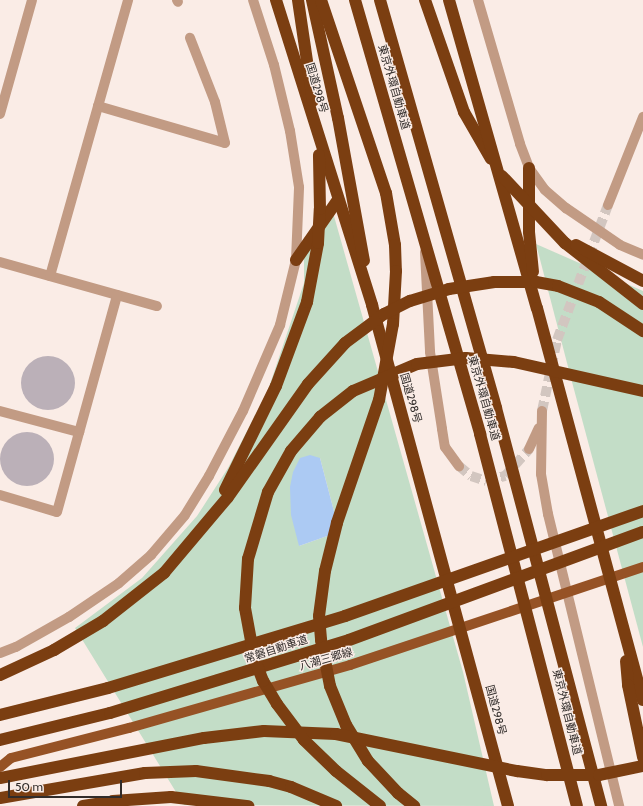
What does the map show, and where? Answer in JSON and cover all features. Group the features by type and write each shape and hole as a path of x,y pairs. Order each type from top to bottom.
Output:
{"highway":[{"name":"国道298号","path":"276,0 338,201 372,305 508,806"},
{"path":"184,553 233,476 260,422 298,330 311,280 318,243 320,171 311,84 298,0"},
{"path":"312,0 338,118 372,305"},
{"path":"321,0 386,193 395,245 396,271 393,324 379,400 337,523 325,571 319,616 320,640 330,686 346,725 368,761 398,793 414,806"},
{"name":"東京外環自動車道","path":"355,0 480,434 577,806"},
{"name":"東京外環自動車道","path":"380,0 496,408 601,806"},
{"path":"425,0 446,65 464,112 489,157 520,198 539,217 592,266 643,304"},
{"path":"429,0 446,65"},
{"path":"449,0 537,308 643,700"},
{"path":"529,168 529,232 537,308"},
{"path":"296,260 338,201"},
{"path":"539,217 594,256 643,281"},
{"path":"0,675 54,650 103,621 146,589 184,553 228,497 308,384 327,361 365,327 410,301 472,285 536,282 558,286 599,302 643,331"},
{"path":"380,806 336,771 304,740 277,704 264,681 254,657 245,608 248,559 268,492 292,451 320,417 353,391 417,364 466,358 514,362 643,391"},
{"name":"常磐自動車道","path":"0,715 108,688 345,616 551,545 643,511"},
{"name":"常磐自動車道","path":"0,740 110,713 236,676 349,640 643,532"},
{"path":"624,629 628,685 643,757"},
{"path":"0,778 204,738 264,731 336,734 517,771 547,775 599,775 643,766"},
{"path":"0,798 145,773 196,771 269,781 291,787 336,806"},
{"path":"83,806 113,801 171,797 248,806"}],"main road":[{"name":"八潮三郷線","path":"0,756 11,758 129,728 350,665 643,567"},
{"name":"八潮三郷線","path":"0,767 11,758"}],"street":[{"path":"0,114 32,0"},
{"path":"50,276 128,0"},
{"path":"0,653 16,647 69,617 119,583 151,555 185,515 209,476 263,370 280,325 296,260 299,187 291,138 274,65 252,0"},
{"path":"478,0 520,144 529,168 546,190 566,208 620,244 643,255"},
{"path":"98,106 225,143 215,102 190,38"},
{"path":"608,205 643,117"},
{"path":"424,240 428,330 445,447 459,466"},
{"path":"0,262 157,306"},
{"path":"0,495 57,512 117,295"},
{"path":"0,411 79,432"},
{"path":"542,411 540,426 541,474 548,514 619,806"},
{"path":"529,449 540,426"}],"green space":[{"path":"332,209 463,672 494,806 184,805 75,628 142,578 197,516 228,468 268,390 304,283 304,250","holes":["320,458 336,519 330,535 299,546"]},
{"path":"536,244 643,291 643,647 572,382"}],"water":[{"path":"310,455 320,458 336,519 330,535 299,546 291,515 290,487 293,472 300,458"}],"building":[{"path":"48,356 58,358 67,364 73,373 75,383 73,393 67,402 58,408 48,410 38,408 29,402 23,393 21,383 23,373 29,364 38,358"},
{"path":"27,432 37,434 46,440 52,449 54,459 52,469 46,478 37,484 27,486 17,484 8,478 2,469 0,459 2,449 8,440 17,434"}],"tunnel":[{"path":"542,411 557,340 608,205"},
{"path":"459,466 471,476 486,481 505,476 529,449"}]}
